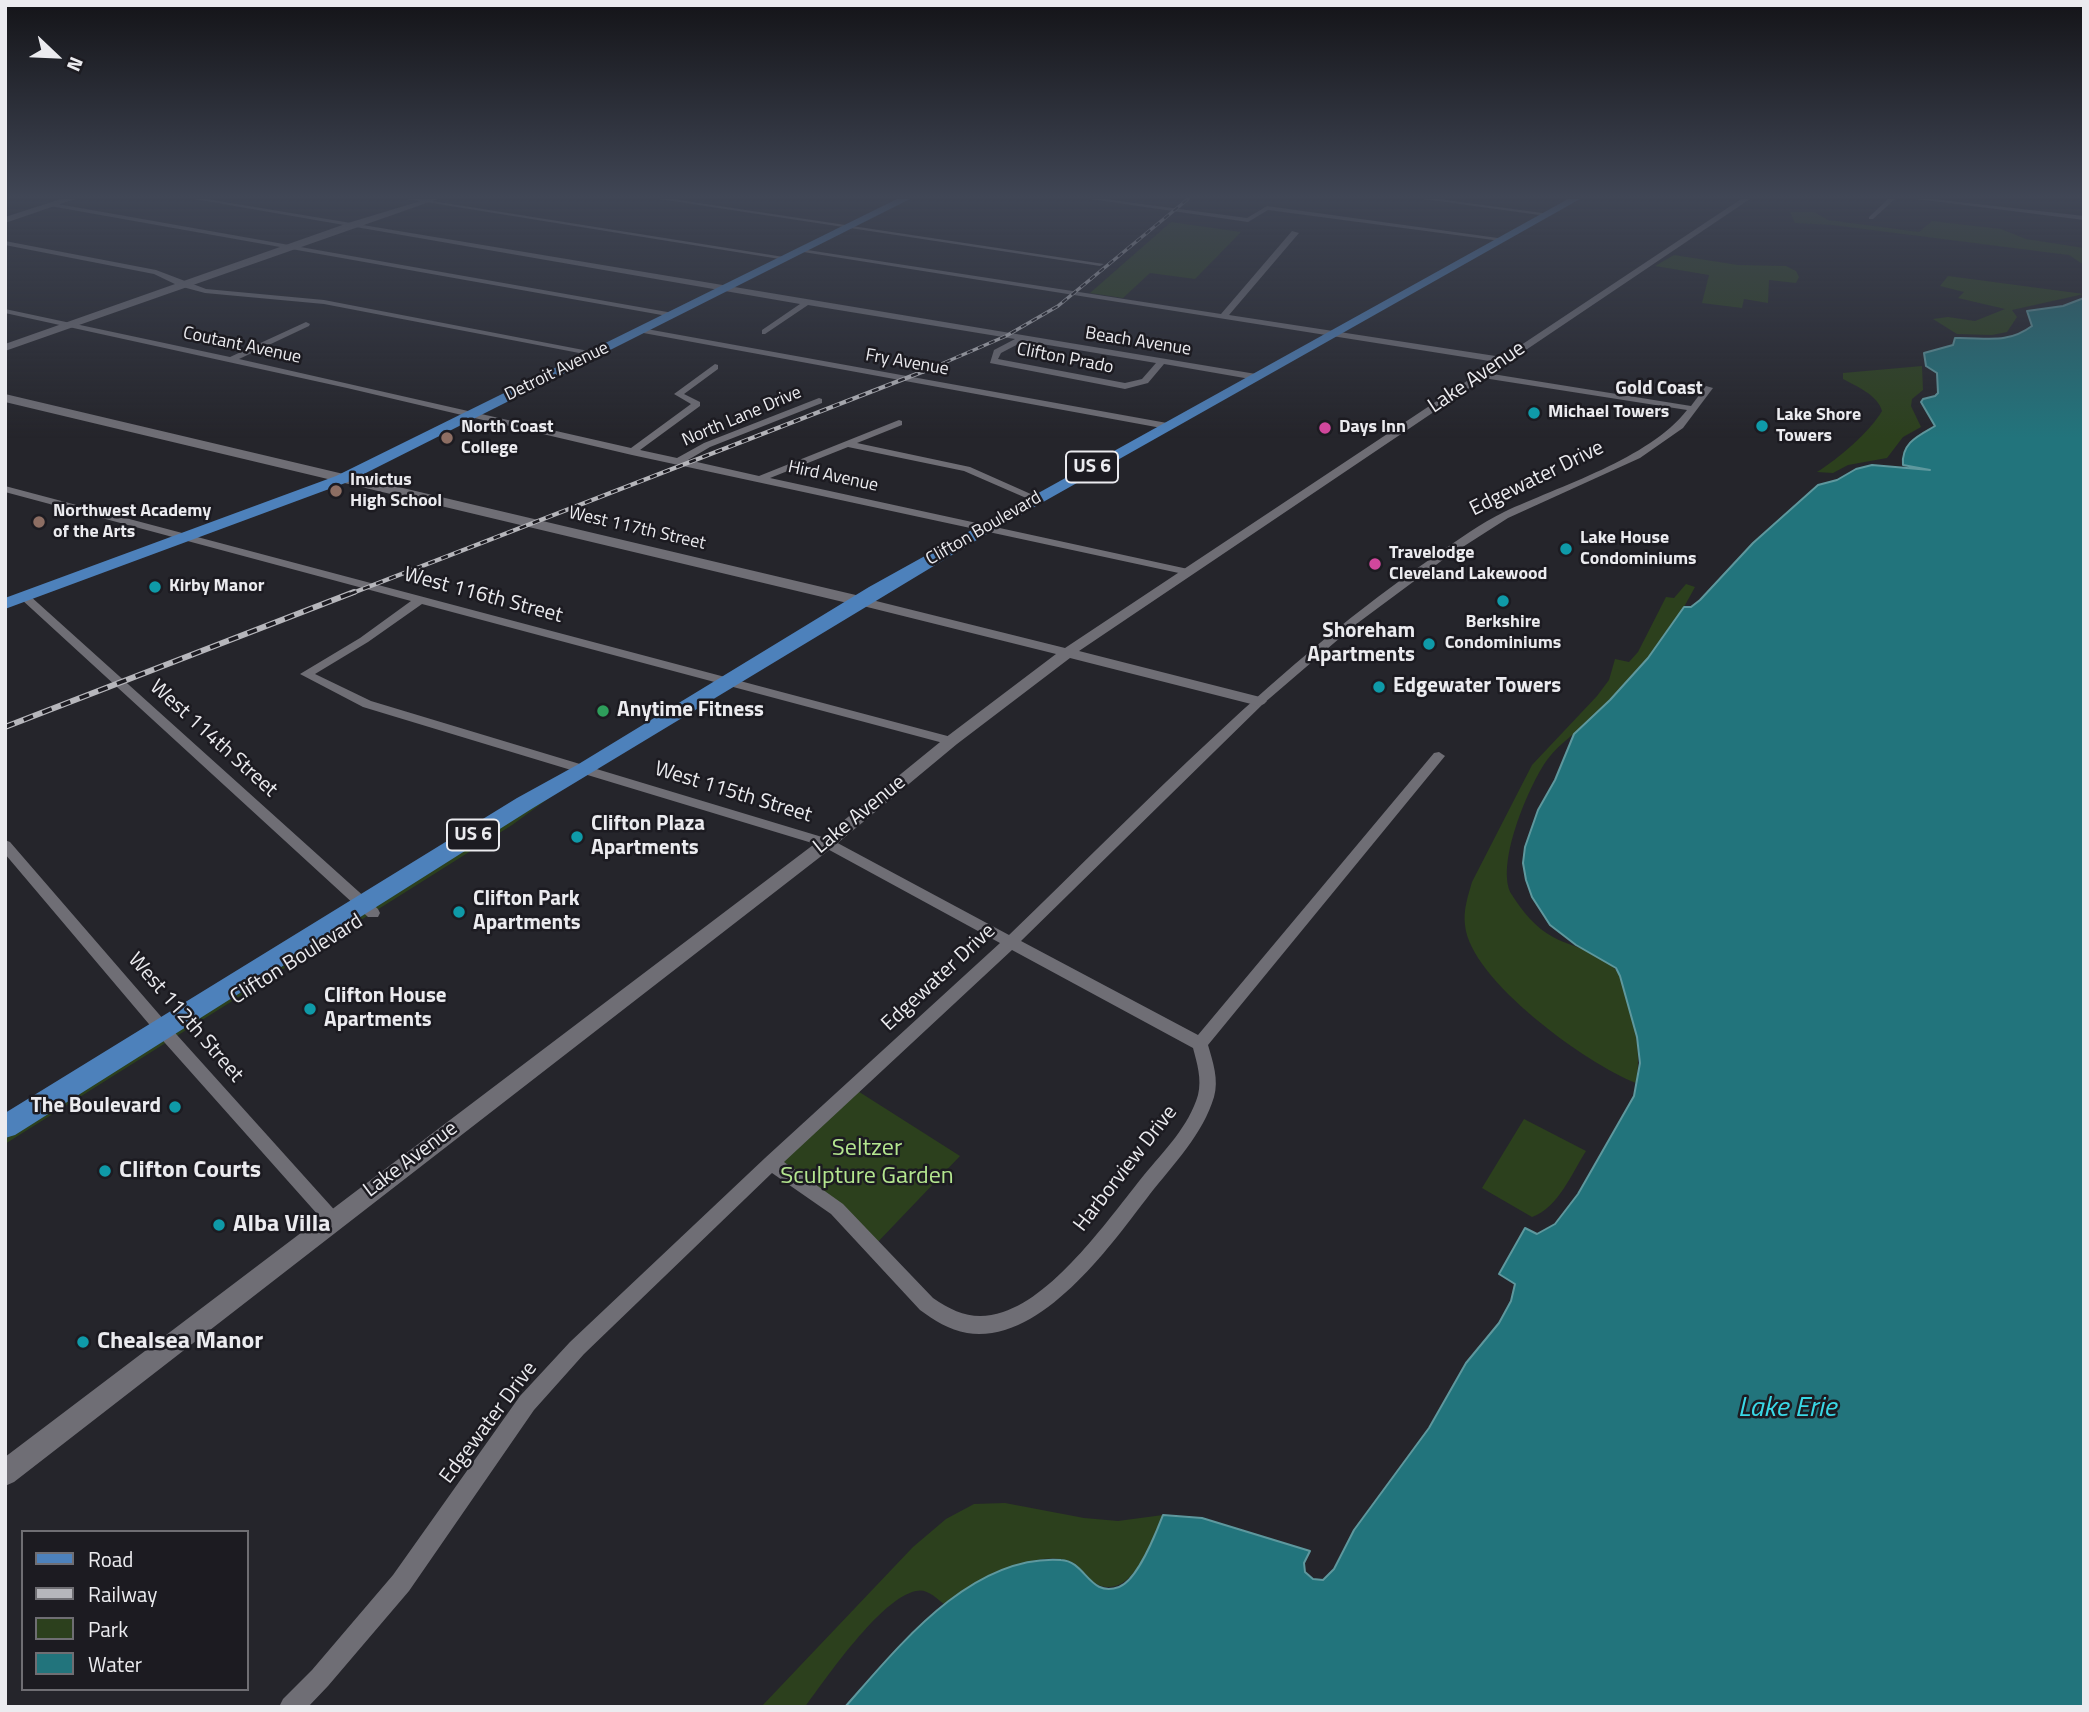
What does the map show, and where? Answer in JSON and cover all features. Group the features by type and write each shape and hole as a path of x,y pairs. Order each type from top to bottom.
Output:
{"main road":[{"name":"Detroit Avenue","path":"11,601 342,478 744,279"},
{"name":"Clifton Boulevard","path":"5,1144 167,1034 368,908 525,803 985,528 1430,279"},
{"name":"West 117th Street","path":"5,398 860,601"},
{"name":"Clifton Boulevard","path":"5,1127 167,1034"}],"street":[{"path":"170,279 205,291 246,297 324,302 596,353"},
{"path":"5,348 199,279"},
{"path":"469,279 673,315"},
{"name":"Beach Avenue","path":"672,279 1256,377"},
{"path":"979,279 1502,360"},
{"path":"1223,317 1256,279"},
{"name":"Lake Avenue","path":"5,1473 827,843 951,741 1067,653 1625,279"},
{"path":"765,331 806,303"},
{"name":"Coutant Avenue","path":"5,311 471,415"},
{"path":"231,360 306,324"},
{"name":"Fry Avenue","path":"641,330 1167,426"},
{"name":"Clifton Prado","path":"1022,339 994,354 993,361 1125,386 1145,381 1162,362"},
{"path":"632,452 697,404 678,394 715,367"},
{"path":"1480,375 1695,409"},
{"name":"Edgewater Drive","path":"290,1707 320,1678 401,1583 527,1403 577,1348 771,1163 1011,942 1259,701 1351,623 1440,556 1504,516 1637,456 1680,426 1709,388"},
{"name":"North Lane Drive","path":"678,462 707,444 819,401"},
{"name":"Hird Avenue","path":"471,415 1188,572"},
{"path":"760,479 899,423"},
{"path":"848,444 967,469 1037,499"},
{"name":"West 116th Street","path":"5,489 951,741"},
{"name":"West 115th Street","path":"421,599 364,640 306,674 368,704 827,843 1200,1044"},
{"name":"West 114th Street","path":"11,601 368,908"},
{"name":"West 117th Street","path":"860,601 1259,701"},
{"path":"1200,1044 1439,756"},
{"name":"West 112th Street","path":"5,845 167,1034 333,1220"},
{"name":"Harborview Drive","path":"771,1163 836,1209 872,1243 914,1294 940,1314 958,1323 978,1327 999,1322 1021,1314 1052,1291 1107,1235 1180,1141 1206,1097 1209,1079 1200,1044"}],"green space":[{"path":"1106,279 1144,279 1123,298 1090,293"},
{"path":"1708,279 1798,279 1796,283 1769,280 1768,303 1744,299 1742,308 1702,303"},
{"path":"1946,279 1970,279 2084,294 2012,310 2017,317 2007,332 1992,335 1957,334 1933,319 1948,317 1975,321 2005,309 1958,298 1964,292 1940,286"},
{"path":"1922,366 1923,390 1912,399 1911,406 1921,427 1903,437 1887,458 1848,465 1833,473 1817,472 1853,445 1882,411 1876,400 1843,379 1843,373"},
{"path":"1686,584 1695,587 1652,654 1612,699 1547,760 1523,806 1507,866 1512,895 1535,924 1553,937 1599,956 1620,976 1637,1042 1636,1083 1589,1058 1534,1018 1508,994 1472,947 1465,925 1466,903 1472,882 1532,765 1597,696 1609,680 1615,659 1629,662 1638,652 1666,597 1674,598"},
{"path":"556,793 512,825 5,1144 5,1127"},
{"name":"Seltzer Sculpture Garden","path":"853,1088 960,1156 874,1246 771,1163"},
{"path":"1524,1119 1586,1151 1557,1198 1532,1217 1482,1188"},
{"path":"1005,1503 1084,1518 1118,1521 1163,1515 1138,1568 1118,1585 1106,1587 1092,1582 1073,1563 1054,1559 1038,1560 1004,1570 944,1604 928,1592 916,1591 902,1597 871,1623 805,1707 761,1707 913,1547 946,1519 974,1504"}],"water":[{"name":"Lake Erie","path":"2084,298 2084,1707 845,1707 889,1657 940,1608 967,1588 997,1572 1028,1562 1061,1560 1076,1566 1101,1588 1119,1587 1126,1583 1151,1544 1163,1515 1202,1518 1310,1551 1304,1563 1305,1572 1313,1579 1323,1580 1334,1569 1354,1530 1429,1428 1466,1363 1499,1323 1511,1301 1515,1284 1499,1274 1525,1228 1537,1234 1555,1224 1578,1194 1634,1096 1640,1063 1637,1037 1620,976 1616,968 1576,945 1550,925 1532,897 1523,863 1525,847 1538,810 1555,780 1574,734 1648,658 1684,607 1691,607 1700,600 1753,543 1818,485 1872,465 1930,470 1903,465 1908,445 1935,426 1921,402 1938,393 1937,373 1926,366 1924,353 1953,345 1955,338 1995,339 2013,336 2032,326 2027,311 2063,306"}],"railway":[{"path":"923,372 1006,336 1058,306 1091,279"},
{"path":"350,594 927,370"},
{"path":"5,727 354,592"}],"place":[{"name":"Michael Towers","path":"1534,413"},
{"name":"Lake Shore Towers","path":"1762,426"},
{"name":"Days Inn","path":"1325,428"},
{"name":"North Coast College","path":"447,438"},
{"name":"Invictus High School","path":"336,491"},
{"name":"Northwest Academy of the Arts","path":"39,522"},
{"name":"Lake House Condominiums","path":"1566,549"},
{"name":"Travelodge Cleveland Lakewood","path":"1375,564"},
{"name":"Kirby Manor","path":"155,587"},
{"name":"Berkshire Condominiums","path":"1503,601"},
{"name":"Shoreham Apartments","path":"1429,644"},
{"name":"Edgewater Towers","path":"1379,687"},
{"name":"Anytime Fitness","path":"603,711"},
{"name":"Clifton Plaza Apartments","path":"577,837"},
{"name":"Clifton Park Apartments","path":"459,912"},
{"name":"Clifton House Apartments","path":"310,1009"},
{"name":"The Boulevard","path":"175,1107"},
{"name":"Clifton Courts","path":"105,1171"},
{"name":"Alba Villa","path":"219,1225"},
{"name":"Chealsea Manor","path":"83,1342"}],"district":[{"name":"Gold Coast","path":"1659,389"}]}
